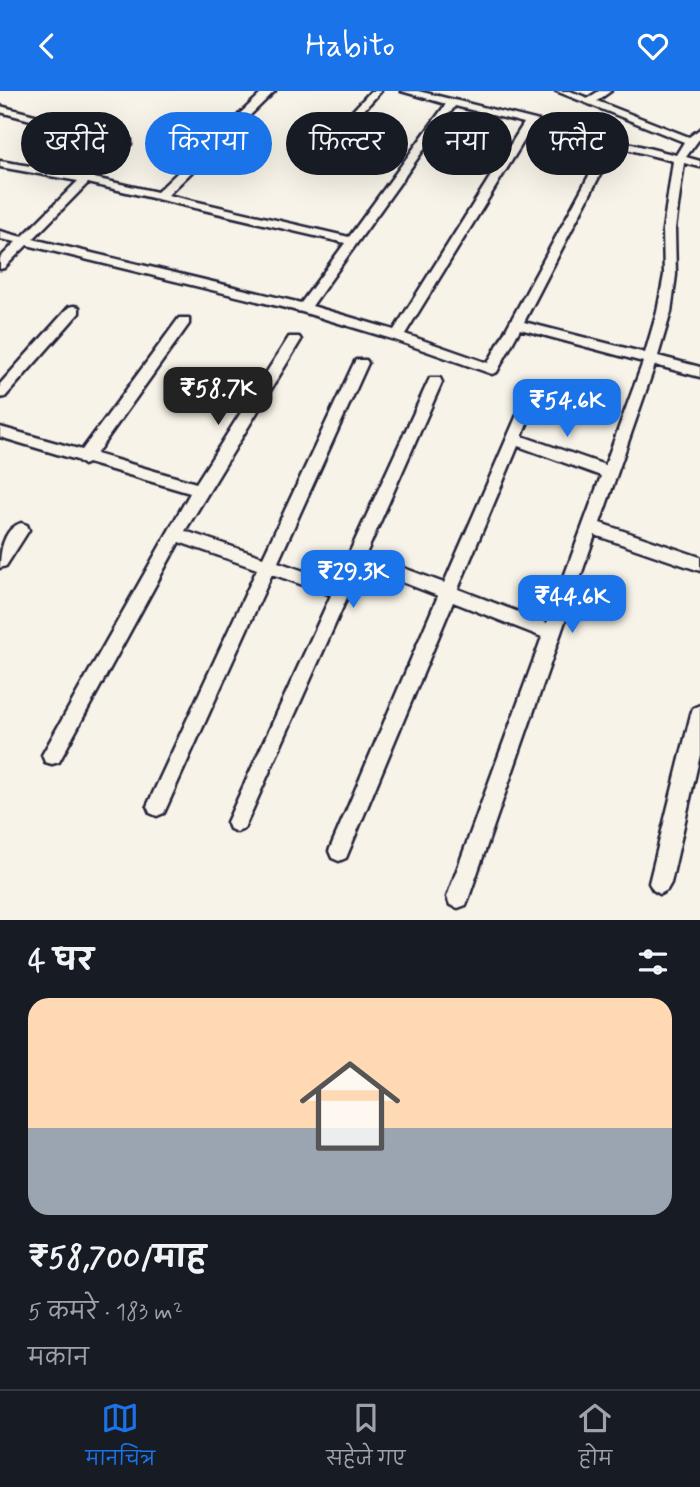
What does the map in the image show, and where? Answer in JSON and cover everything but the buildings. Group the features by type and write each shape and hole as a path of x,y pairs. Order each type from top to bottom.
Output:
{"street":[{"path":"160,196 270,91"},
{"path":"357,112 376,91"},
{"path":"406,91 526,121"},
{"path":"458,897 650,360 664,311 670,275 669,229 678,159 695,137 561,91"},
{"path":"589,102 606,91"},
{"path":"304,308 452,103"},
{"path":"0,109 127,142 0,265"},
{"path":"397,336 526,128"},
{"path":"629,146 700,164"},
{"path":"0,164 86,179 352,241"},
{"path":"0,235 26,239 304,308 492,369 595,175"},
{"path":"0,393 74,310"},
{"path":"84,459 184,321"},
{"path":"516,324 700,372"},
{"path":"52,755 200,490 294,340"},
{"path":"157,806 361,363"},
{"path":"237,822 435,382"},
{"path":"339,851 524,412"},
{"path":"0,432 84,459 200,490"},
{"path":"513,438 610,473"},
{"path":"590,527 700,564"},
{"path":"0,561 22,530"},
{"path":"175,534 341,591"},
{"path":"356,557 553,632"},
{"path":"660,883 700,715"}]}
